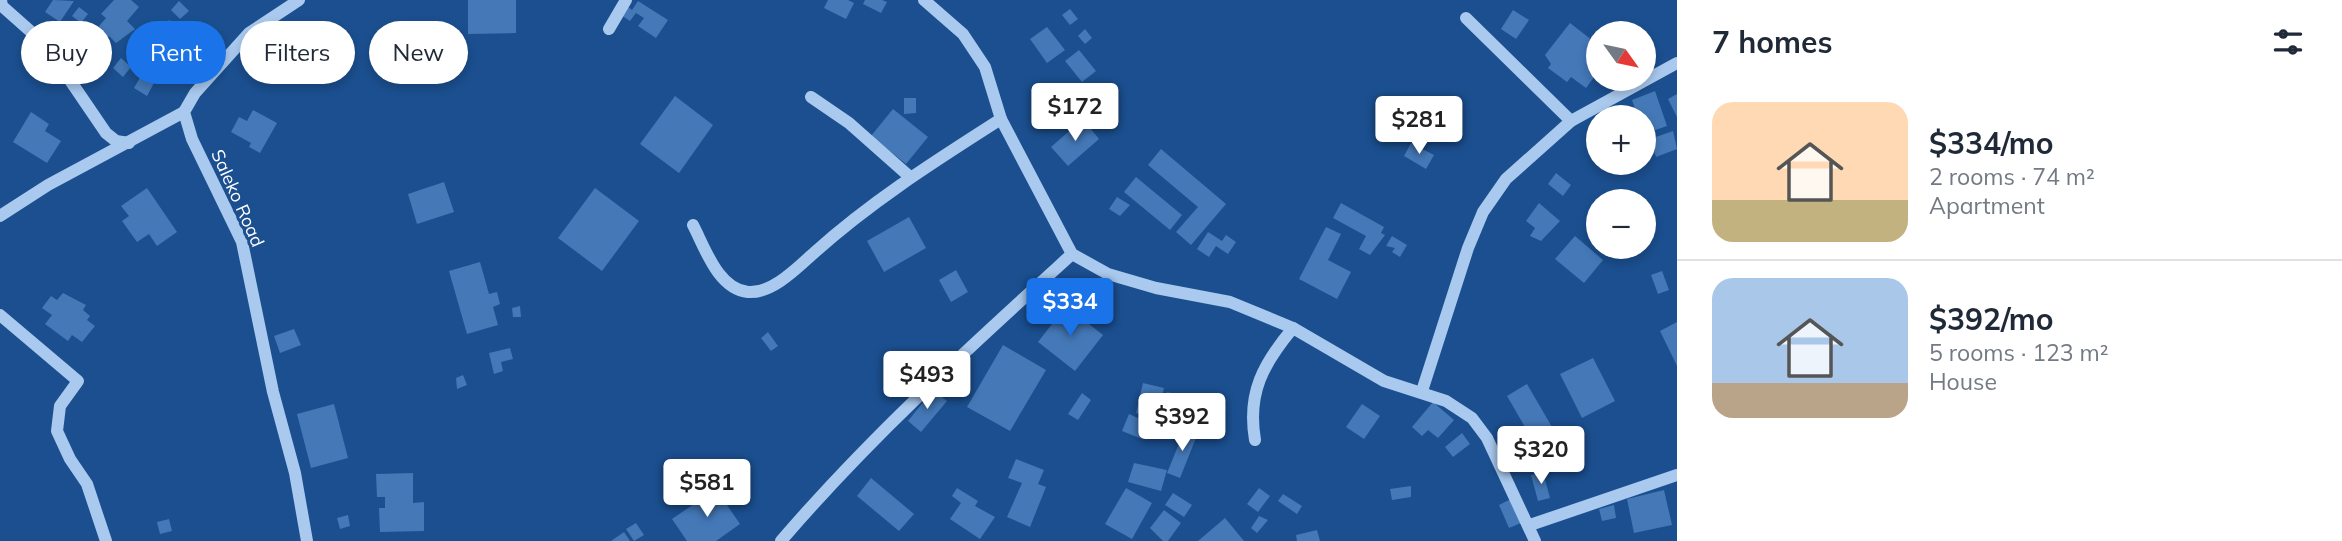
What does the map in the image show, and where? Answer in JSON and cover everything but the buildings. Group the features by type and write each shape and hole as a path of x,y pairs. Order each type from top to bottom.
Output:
{"street":[{"path":"1,0 2,6 47,45 106,134 116,141 129,143"},
{"path":"0,216 48,185 184,112 195,93 249,33 299,0"},
{"path":"609,29 626,0"},
{"path":"924,0 962,34 985,67 1001,119 1072,254 1108,274 1156,288 1230,302 1293,328 1384,381 1422,391 1446,401 1472,418 1487,438 1530,525 1535,541"},
{"path":"1466,18 1571,121"},
{"path":"1422,391 1468,247 1483,212 1507,179 1571,121 1677,63"},
{"path":"811,97 849,123 909,177"},
{"name":"Saleko Road","path":"184,112 192,139 242,242 273,392 295,472 307,541"},
{"path":"693,225 721,278 735,288 750,292 790,274 854,217 909,177 1001,119"},
{"path":"781,541 826,488 938,375 1072,254"},
{"path":"0,315 78,381 76,389 60,406 56,416 57,430 70,459 87,484 106,541"},
{"path":"1255,440 1251,415 1255,393 1265,367 1293,328"},
{"path":"1530,525 1677,475"}]}
